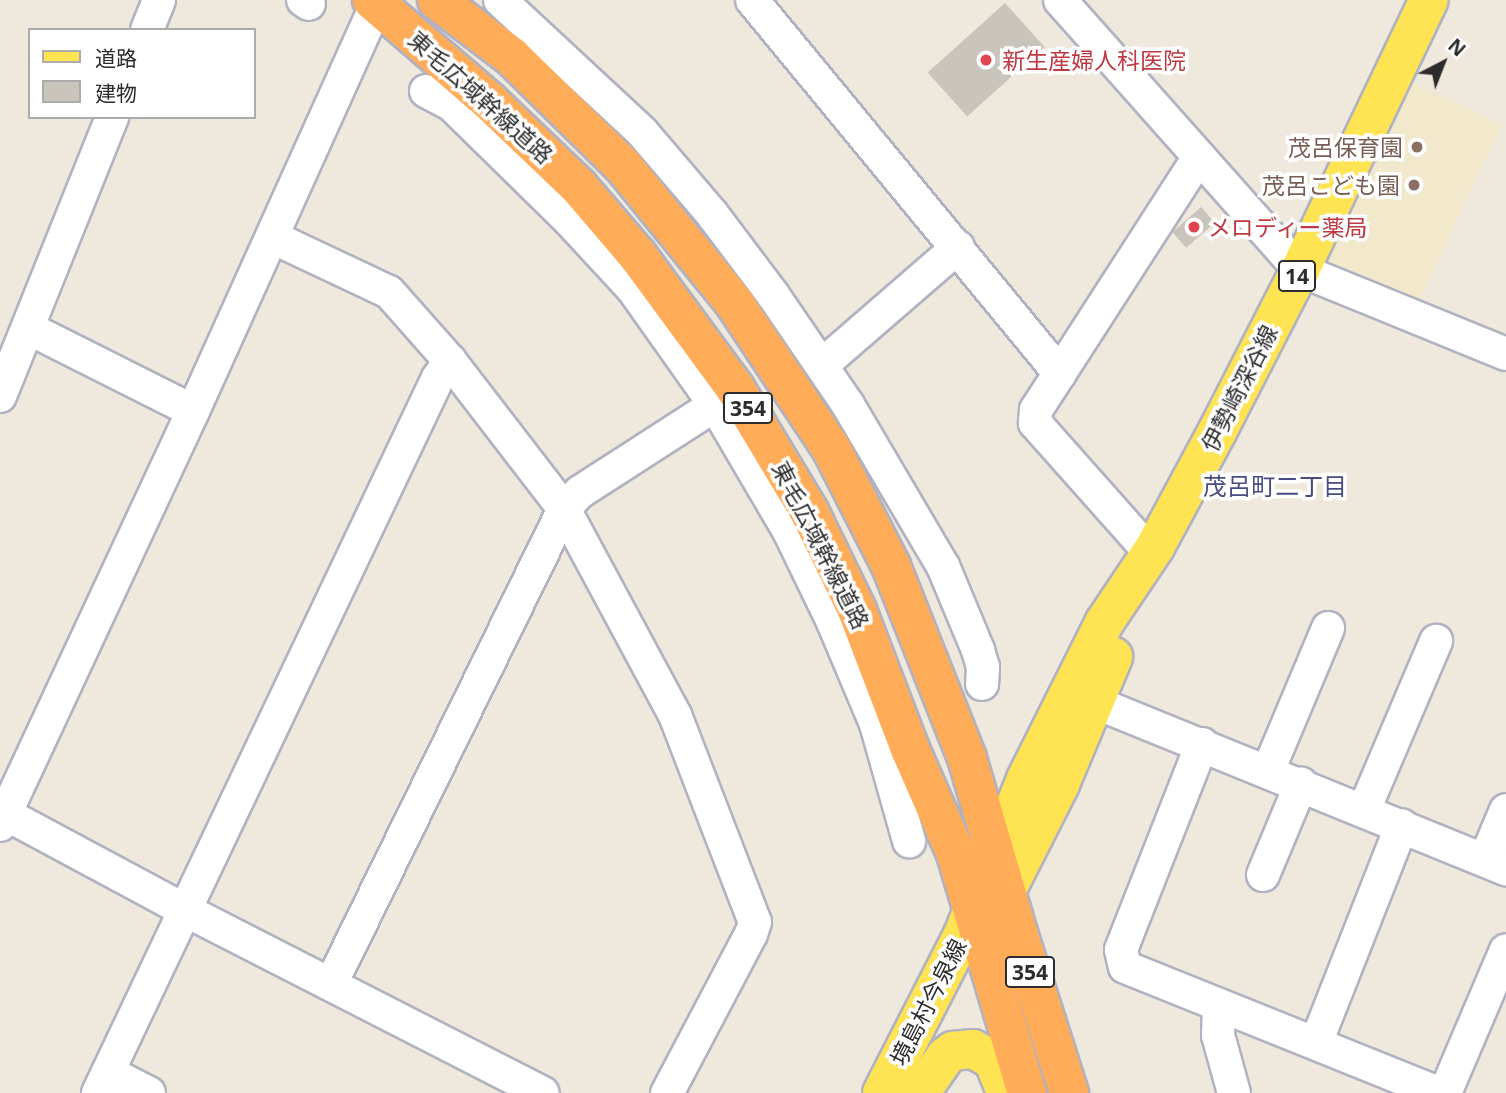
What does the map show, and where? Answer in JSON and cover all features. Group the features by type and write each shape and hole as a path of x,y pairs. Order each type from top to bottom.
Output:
{"highway":[{"name":"東毛広域幹線道路","path":"437,0 512,57 605,148 692,248 791,384 832,450 891,566 967,758 1069,1093"},
{"name":"東毛広域幹線道路","path":"376,1 488,100 579,187 635,272 736,388 809,511 857,610 910,749 956,854 1027,1093"}],"main road":[{"name":"伊勢崎深谷線","path":"976,928 1006,890 1060,785 1155,547 1300,270 1429,0"},
{"name":"伊勢崎深谷線","path":"976,928 996,850 1026,779 1104,623 1155,547"},
{"name":"境島村今泉線","path":"883,1093 962,937 976,928"},
{"name":"境島村今泉線","path":"908,1093 976,928"},
{"path":"920,1093 946,1056 953,1051 972,1049 993,1060 1006,1093"}],"street":[{"path":"148,28 159,0"},
{"path":"170,28 181,0"},
{"path":"500,0 642,132 712,214 822,365 943,566 978,650 983,667 982,684"},
{"path":"752,0 1060,373"},
{"path":"1060,0 1300,270 1506,354"},
{"path":"376,1 193,411 2,816 543,1093"},
{"path":"512,57 578,71"},
{"path":"426,91 452,105 569,220 635,272 790,533 876,724 909,841"},
{"path":"3,381 30,329 111,119"},
{"path":"100,147 125,141 133,119"},
{"path":"1155,547 1139,540 1035,423 1036,410 1199,157"},
{"path":"272,237 389,292 450,360 564,509 675,715 755,922 667,1093"},
{"path":"822,365 958,247"},
{"path":"30,329 193,411"},
{"path":"149,1093 103,1082 438,378 450,360"},
{"path":"331,984 564,509 580,492 715,405"},
{"path":"863,509 867,486 866,439"},
{"path":"1268,771 1328,628"},
{"path":"1364,810 1436,640"},
{"path":"1094,702 1495,864 1506,810"},
{"path":"876,724 910,749"},
{"path":"1202,744 1121,950 1125,967 1439,1093"},
{"path":"1263,875 1301,784"},
{"path":"1315,1043 1402,825"},
{"path":"1445,1093 1506,950"},
{"path":"1219,1006 1218,1035 1234,1093"}],"shaded area":[{"name":"茂呂こども園","path":"1403,78 1502,124 1416,308 1337,276 1325,245"}],"building":[{"name":"新生産婦人科医院","path":"1005,3 1044,47 967,116 928,73"},
{"name":"メロディー薬局","path":"1201,207 1215,223 1186,248 1172,232"}],"place":[{"name":"新生産婦人科医院","path":"986,60"},
{"name":"茂呂保育園","path":"1417,147"},
{"name":"茂呂こども園","path":"1414,185"},
{"name":"メロディー薬局","path":"1194,227"}],"district":[{"name":"茂呂町二丁目","path":"1275,486"}]}
